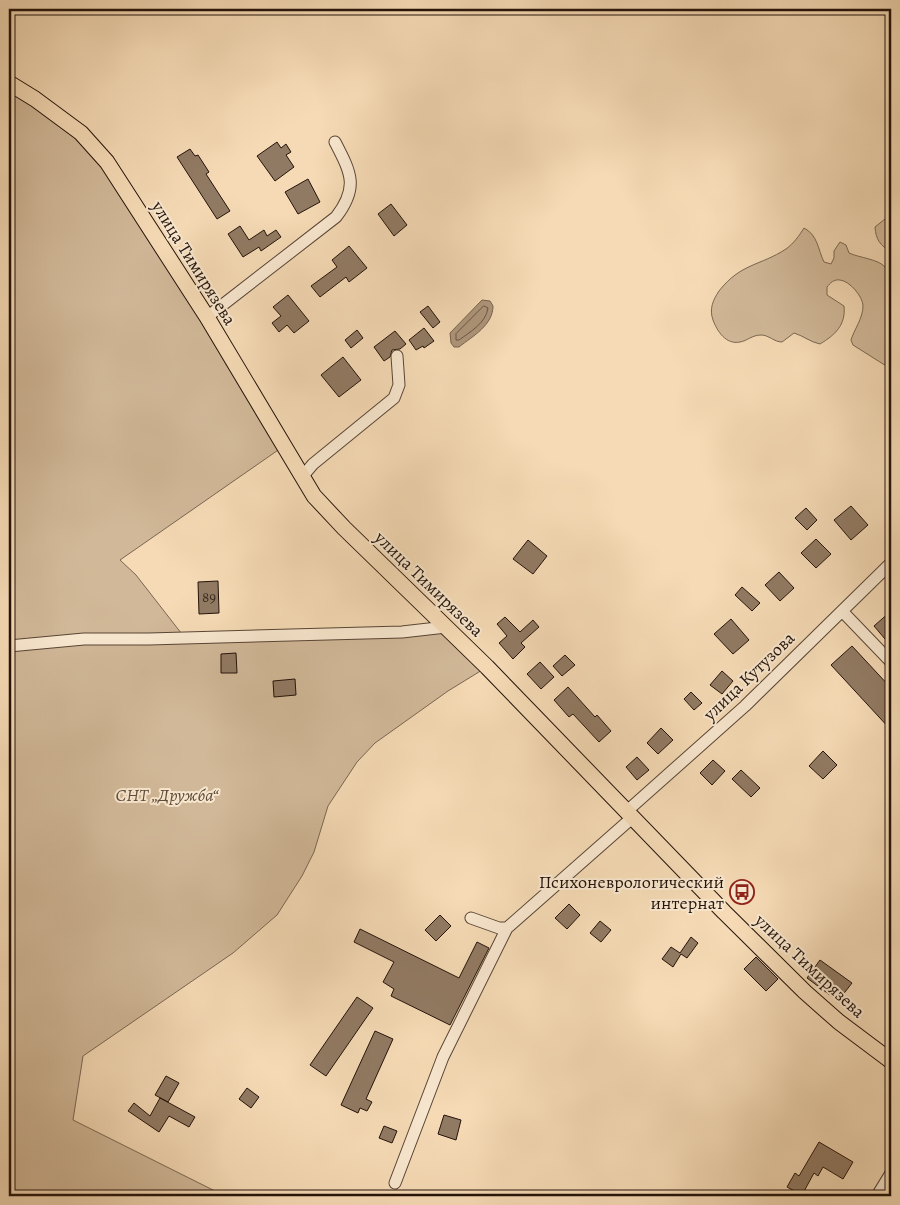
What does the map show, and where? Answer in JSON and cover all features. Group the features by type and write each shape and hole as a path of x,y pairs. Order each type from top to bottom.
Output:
{"main road":[{"name":"улица Тимирязева","path":"9,83 36,99 81,133 107,162 207,317 314,496 344,528 446,627 805,992 839,1022 891,1061"}],"street":[{"path":"207,317 336,217 346,204 351,186 348,168 335,142"},
{"path":"302,477 313,464 394,398 399,385 397,356"},
{"name":"улица Кутузова","path":"507,928 746,706 891,563"},
{"path":"842,611 891,662"},
{"path":"9,646 84,639 402,632 446,627"},
{"path":"395,1183 443,1057 507,928 499,928 471,918"},
{"path":"878,1196 891,1174"}],"green space":[{"name":"СНТ „Дружба“","path":"9,83 81,133 284,446 120,560 136,575 185,638 446,627 487,667 448,691 375,743 357,762 328,806 314,852 302,876 277,915 233,953 83,1056 73,1120 225,1196 9,1196"},
{"path":"885,219 891,220 891,252 879,242 875,227"},
{"path":"804,228 815,239 824,262 831,264 834,258 834,251 840,242 846,245 849,253 878,262 886,268 891,278 891,369 853,345 851,340 862,315 863,306 852,286 840,280 834,281 827,287 827,295 844,306 843,319 835,333 820,344 794,333 782,342 761,335 735,342 726,339 717,328 712,316 712,308 713,301 719,291 735,275 786,249"}],"water":[{"path":"482,300 490,301 493,306 490,319 476,334 459,347 454,347 451,343 450,333"}],"building":[{"path":"277,142 281,148 286,144 291,152 286,155 294,167 275,181 257,156"},
{"path":"190,149 195,156 198,155 209,172 206,174 230,211 217,219 177,157"},
{"path":"308,179 320,202 298,214 285,192"},
{"path":"391,204 407,225 394,236 378,214"},
{"path":"240,226 249,240 264,230 267,236 276,230 281,237 261,251 259,247 243,257 228,234"},
{"path":"349,246 367,268 349,282 346,277 320,297 311,286 337,267 332,260"},
{"path":"288,295 309,321 294,333 287,325 279,332 272,323 281,316 273,307"},
{"path":"428,306 440,322 433,328 420,312"},
{"path":"424,328 434,341 424,348 423,346 416,350 409,340"},
{"path":"357,330 363,338 351,348 345,340"},
{"path":"395,331 406,344 400,349 392,350 390,357 384,361 374,347"},
{"path":"343,357 361,380 339,397 321,375"},
{"path":"851,506 868,525 851,540 834,520"},
{"path":"806,508 817,520 807,530 795,518"},
{"path":"816,539 831,554 816,568 801,553"},
{"path":"528,540 547,556 533,574 513,559"},
{"path":"779,572 794,588 780,601 765,585"},
{"path":"218,581 219,613 199,614 198,582"},
{"path":"742,587 760,603 752,611 735,595"},
{"path":"891,611 891,646 874,626"},
{"path":"505,617 520,632 533,620 539,627 521,643 525,647 513,659 499,643 507,636 497,624"},
{"path":"731,619 749,640 733,654 714,634"},
{"path":"852,646 891,688 891,730 831,665"},
{"path":"236,653 237,673 221,673 221,654"},
{"path":"565,655 575,665 562,676 553,666"},
{"path":"540,662 554,677 541,689 527,674"},
{"path":"722,671 733,681 722,694 710,685"},
{"path":"295,679 296,695 274,697 273,681"},
{"path":"568,687 595,717 597,715 611,731 599,742 573,714 569,717 554,700"},
{"path":"691,692 702,703 694,710 684,699"},
{"path":"661,728 673,740 658,754 647,743"},
{"path":"823,751 837,765 823,779 809,766"},
{"path":"637,757 649,770 637,780 626,767"},
{"path":"713,760 725,771 712,785 700,773"},
{"path":"741,770 760,788 751,797 732,779"},
{"path":"569,904 580,915 567,929 555,918"},
{"path":"440,915 451,926 436,941 425,930"},
{"path":"600,921 611,930 601,942 590,933"},
{"path":"360,929 459,978 477,942 489,948 450,1025 391,996 394,989 383,982 394,962 354,942"},
{"path":"691,937 698,943 687,958 681,954 673,967 662,959 671,947 680,953"},
{"path":"756,957 778,979 766,991 744,969"},
{"path":"820,960 852,983 838,1001 807,978"},
{"path":"357,997 373,1008 326,1076 310,1065"},
{"path":"375,1031 393,1039 366,1099 372,1102 367,1111 360,1108 358,1113 341,1105"},
{"path":"166,1076 179,1083 168,1102 155,1095"},
{"path":"247,1088 259,1097 251,1108 239,1099"},
{"path":"160,1098 195,1117 189,1127 169,1116 159,1132 128,1111 134,1103 150,1116"},
{"path":"444,1115 461,1120 456,1140 438,1134"},
{"path":"384,1126 397,1131 392,1143 379,1138"},
{"path":"819,1142 853,1162 843,1179 823,1167 818,1176 814,1173 802,1195 787,1187 795,1173 799,1176"}],"place":[{"name":"Психоневрологический интернат","path":"742,892"}]}
